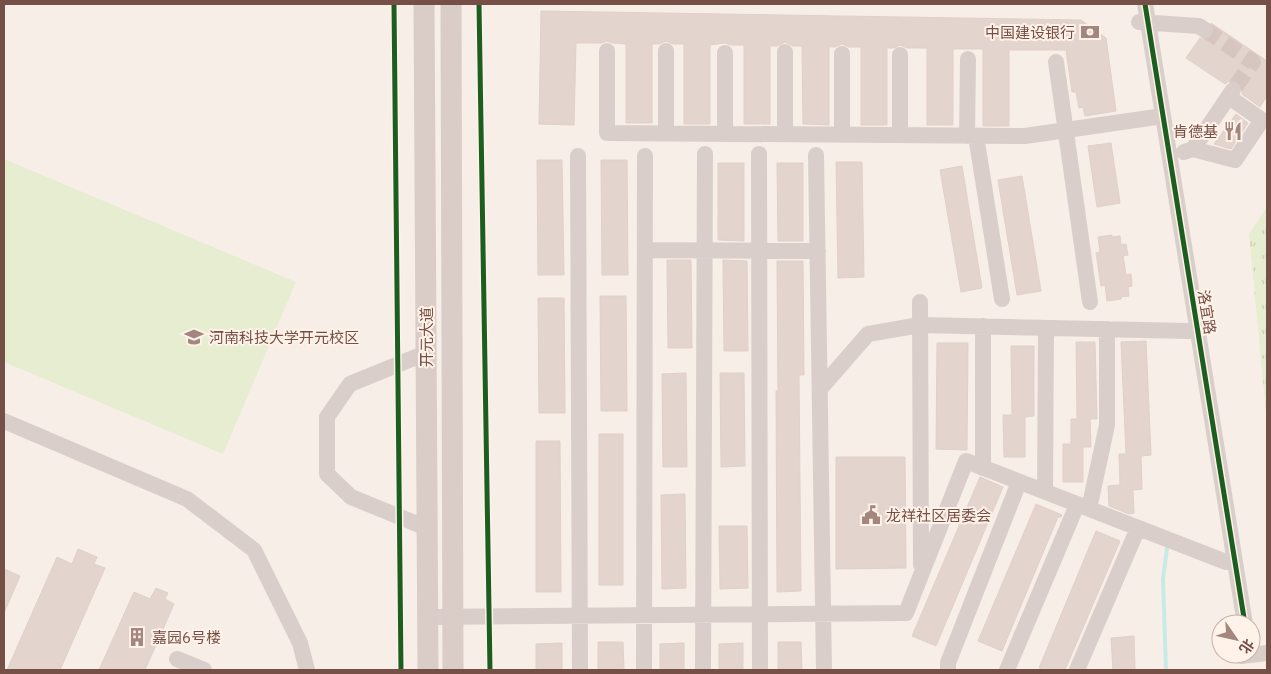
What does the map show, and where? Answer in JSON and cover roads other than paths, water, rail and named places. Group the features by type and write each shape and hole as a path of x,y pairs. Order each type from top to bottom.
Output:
{"main road":[{"name":"开元大道","path":"424,4 428,670"},
{"name":"开元大道","path":"451,4 453,670"}],"street":[{"name":"洛宜路","path":"1136,4 1144,22"},
{"name":"洛宜路","path":"1145,4 1144,22 1189,331 1234,614"},
{"path":"1144,22 1199,26 1205,30"},
{"path":"607,51 607,133 1025,136 1159,116"},
{"path":"666,51 666,133"},
{"path":"784,52 785,134"},
{"path":"725,53 725,134"},
{"path":"842,54 842,135"},
{"path":"900,55 900,135"},
{"path":"968,59 971,136 1002,299"},
{"path":"1056,62 1090,302"},
{"path":"1165,157 1193,150 1235,160 1262,120 1231,94 1193,150"},
{"path":"703,670 705,154"},
{"path":"759,154 760,670"},
{"path":"816,155 824,670"},
{"path":"578,156 580,670"},
{"path":"644,670 645,156"},
{"name":"洛宜路","path":"1165,157 1243,614"},
{"path":"645,250 818,251"},
{"path":"920,302 921,575"},
{"path":"820,389 868,334 920,325 1189,331"},
{"path":"983,326 984,468"},
{"path":"1045,492 1046,328"},
{"path":"1007,670 1083,507 1107,426 1107,329"},
{"path":"426,353 350,384 327,416 327,474 351,497 428,528"},
{"path":"4,421 187,499 254,550 300,643 306,670"},
{"path":"428,617 906,613 966,461 1226,562"},
{"path":"948,670 948,663 1019,482"},
{"path":"1077,670 1138,528"},
{"path":"177,659 204,670"}],"waterway":[{"path":"1166,670 1163,579 1167,548"}],"tunnel":[{"path":"1205,30 1253,62 1233,90"}],"place":[{"name":"中国建设银行","path":"1090,32"},
{"name":"肯德基","path":"1233,131"},
{"name":"河南科技大学开元校区","path":"194,337"},
{"name":"龙祥社区居委会","path":"871,515"},
{"name":"嘉园6号楼","path":"137,637"}]}
